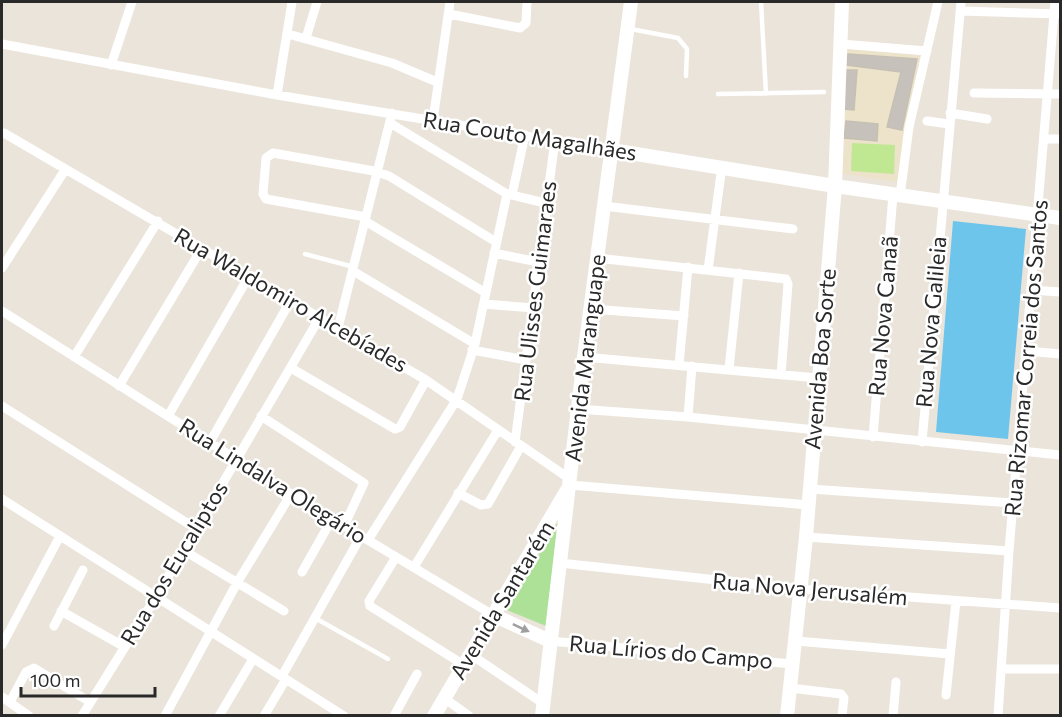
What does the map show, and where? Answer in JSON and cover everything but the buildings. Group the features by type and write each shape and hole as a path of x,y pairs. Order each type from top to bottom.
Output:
{"street":[{"path":"111,65 132,2"},
{"path":"278,95 292,2"},
{"path":"306,38 317,2"},
{"path":"433,120 450,2"},
{"path":"449,14 520,28 526,23 527,2"},
{"name":"Avenida Maranguape","path":"543,710 610,150 632,2"},
{"name":"Avenida Boa Sorte","path":"787,716 809,504 835,186 842,2"},
{"name":"Rua Nova Canaã","path":"873,437 896,195 938,2"},
{"name":"Rua Rizomar Correia dos Santos","path":"998,716 1013,503 1057,14 1055,2"},
{"path":"961,5 1057,14"},
{"name":"Rua Nova Galileia","path":"922,442 941,202 961,5"},
{"path":"288,34 392,63 437,82"},
{"path":"841,44 927,51"},
{"name":"Rua Couto Magalhães","path":"2,45 391,118 433,120 835,186 1060,218"},
{"path":"974,93 1060,94"},
{"path":"950,113 987,119"},
{"path":"339,328 391,118 510,194 545,203"},
{"path":"927,121 949,124"},
{"name":"Rua Waldomiro Alcebíades","path":"4,133 65,170 158,221 457,399 570,482"},
{"path":"264,716 315,618 457,399 473,347 496,242 525,135"},
{"path":"1045,138 1060,139"},
{"name":"Rua Ulisses Guimaraes","path":"518,444 545,203 555,140"},
{"path":"486,293 366,219 266,199 263,194 266,158 273,153 378,172 398,181 496,242"},
{"path":"708,270 713,219 723,166"},
{"path":"2,268 65,170"},
{"path":"604,206 793,229"},
{"path":"74,357 158,221"},
{"path":"118,386 202,248"},
{"path":"494,253 538,262"},
{"path":"597,258 783,278 788,284 781,375"},
{"path":"679,365 688,267"},
{"path":"353,269 473,347 526,360"},
{"path":"729,369 739,273"},
{"path":"168,416 249,276"},
{"path":"1031,290 1060,292"},
{"path":"210,442 291,300"},
{"path":"484,304 533,309"},
{"path":"591,309 684,316"},
{"name":"Rua Lindalva Olegário","path":"2,311 332,519 493,615 550,641"},
{"name":"Rua dos Eucaliptos","path":"82,716 123,646 156,597 320,317"},
{"path":"1027,351 1060,354"},
{"path":"584,357 818,378"},
{"path":"688,417 692,366"},
{"path":"291,368 395,429 400,427 426,380"},
{"path":"2,406 195,528"},
{"path":"578,409 688,417 1060,455"},
{"path":"261,416 360,478 364,487 344,526"},
{"path":"414,567 498,430"},
{"path":"458,493 486,505 518,444"},
{"path":"570,482 809,504"},
{"name":"Avenida Santarém","path":"434,716 570,482"},
{"path":"810,489 1013,503"},
{"path":"165,716 237,583 291,494"},
{"path":"2,499 344,716"},
{"path":"302,572 332,519"},
{"path":"2,645 60,536"},
{"path":"806,537 1009,551"},
{"path":"183,550 284,611"},
{"path":"396,557 369,602 370,606 467,659 543,710"},
{"name":"Rua Nova Jerusalém","path":"560,563 801,589 1060,608"},
{"path":"54,626 83,570"},
{"path":"946,695 956,601"},
{"path":"61,611 123,646"},
{"name":"Rua Lírios do Campo","path":"550,641 792,664"},
{"path":"796,641 950,654"},
{"path":"219,716 253,659"},
{"path":"29,716 5,700 26,672 32,668 90,702"},
{"path":"1002,669 1060,669"},
{"path":"394,716 417,674"},
{"path":"893,716 896,682"},
{"path":"790,687 841,694 844,698 843,716"},
{"path":"444,698 469,716"}],"lane":[{"path":"761,2 766,94"},
{"path":"628,29 678,38 687,49 686,76"},
{"path":"718,94 824,92"},
{"path":"305,254 353,269"},
{"path":"315,618 388,659"}],"shaded area":[{"path":"844,48 920,56 904,135 898,182 836,173"}],"green space":[{"path":"852,143 895,145 894,174 851,171"},
{"path":"558,522 546,626 507,610"}],"water":[{"path":"953,221 1026,229 1008,439 936,432"}]}
